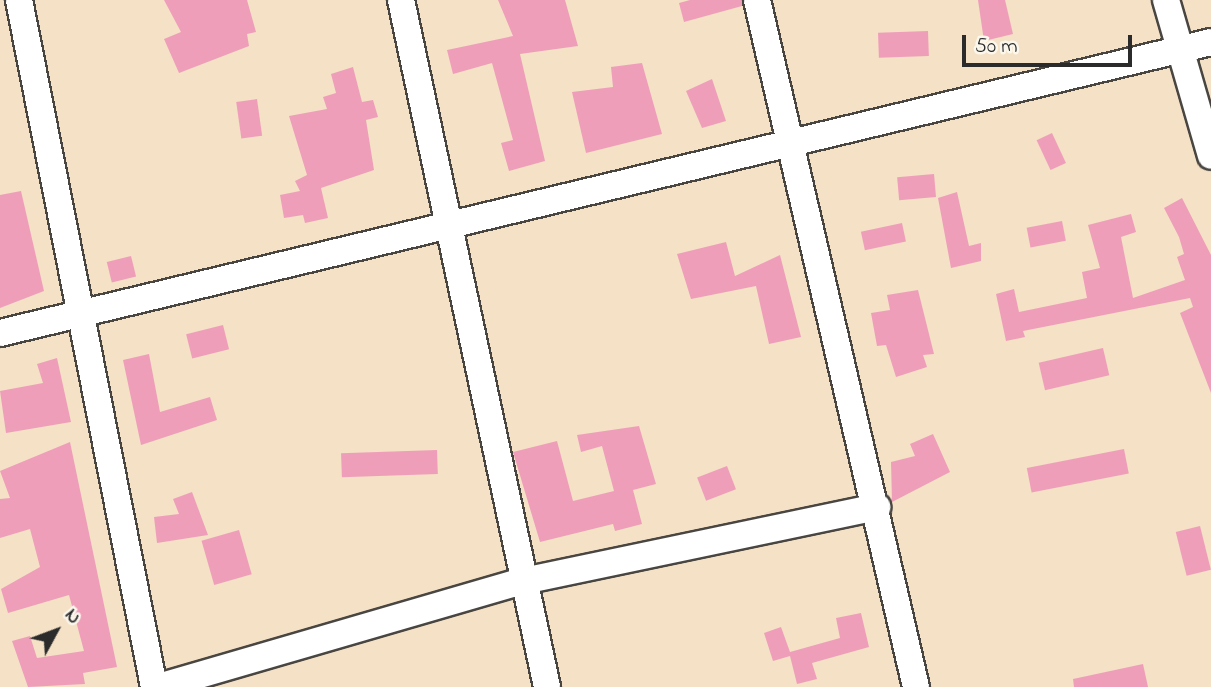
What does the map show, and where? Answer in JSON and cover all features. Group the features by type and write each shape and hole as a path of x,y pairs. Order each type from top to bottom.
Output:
{"street":[{"path":"19,0 156,687 523,581 877,507"},
{"path":"401,0 547,687"},
{"path":"757,0 787,142 877,507 916,687"},
{"path":"1166,0 1211,156"},
{"path":"0,333 449,228 787,142 1211,42"}],"building":[{"path":"164,0 247,0 256,32 247,34 249,46 179,73 164,39 181,32"},
{"path":"498,0 565,0 578,46 520,54 545,161 509,171 501,143 513,140 492,63 453,74 447,50 513,36"},
{"path":"690,0 742,0 742,6 684,22 679,3"},
{"path":"978,0 1005,0 1013,34 984,41"},
{"path":"928,31 929,56 879,58 878,33"},
{"path":"642,63 662,134 586,153 572,92 613,87 611,67"},
{"path":"353,67 362,102 373,100 378,117 366,120 374,170 321,188 328,218 305,223 303,215 284,218 280,195 300,191 295,181 307,175 289,116 327,109 323,97 336,93 331,74"},
{"path":"712,79 726,121 702,128 686,91"},
{"path":"257,99 262,136 241,139 236,102"},
{"path":"1052,133 1066,163 1051,170 1037,140"},
{"path":"934,174 936,197 899,200 897,177"},
{"path":"21,191 44,291 0,308 0,195"},
{"path":"957,192 969,246 981,243 981,261 951,268 938,198"},
{"path":"1182,198 1211,255 1211,393 1180,313 1193,307 1190,298 1023,331 1025,337 1006,341 996,294 1014,289 1019,312 1087,298 1082,272 1100,268 1088,225 1131,214 1136,232 1121,237 1133,298 1185,280 1177,257 1184,254 1179,237 1164,208"},
{"path":"1062,221 1066,241 1030,248 1027,228"},
{"path":"902,223 906,242 865,250 861,232"},
{"path":"726,242 735,276 780,255 801,337 769,344 756,286 691,299 677,254"},
{"path":"131,256 136,276 112,282 107,262"},
{"path":"918,290 934,354 923,355 927,367 896,377 886,345 877,346 871,313 890,310 887,295"},
{"path":"223,325 229,349 192,358 186,334"},
{"path":"1103,348 1109,375 1045,390 1039,363"},
{"path":"149,354 160,412 210,397 217,420 141,445 123,360"},
{"path":"57,358 71,422 6,433 0,391 43,383 37,364"},
{"path":"639,426 656,484 633,490 642,524 615,531 613,524 540,542 513,452 557,441 573,501 614,491 602,446 581,452 577,435"},
{"path":"933,434 950,472 892,502 891,462 915,456 910,444"},
{"path":"70,442 117,667 83,673 85,684 28,687 12,641 30,636 37,658 84,651 69,595 8,613 1,589 40,567 30,529 0,538 0,499 10,498 0,471"},
{"path":"1124,449 1129,474 1032,492 1027,468"},
{"path":"437,450 438,474 342,477 341,453"},
{"path":"727,466 736,489 706,501 697,477"},
{"path":"192,492 208,535 157,543 154,517 179,514 173,499"},
{"path":"1200,526 1211,570 1187,576 1176,532"},
{"path":"239,530 252,574 214,585 202,541"},
{"path":"861,613 869,647 812,663 817,679 797,684 790,656 773,661 764,633 781,627 790,652 840,638 836,618"},
{"path":"1143,664 1148,687 1074,687 1073,679"}]}
